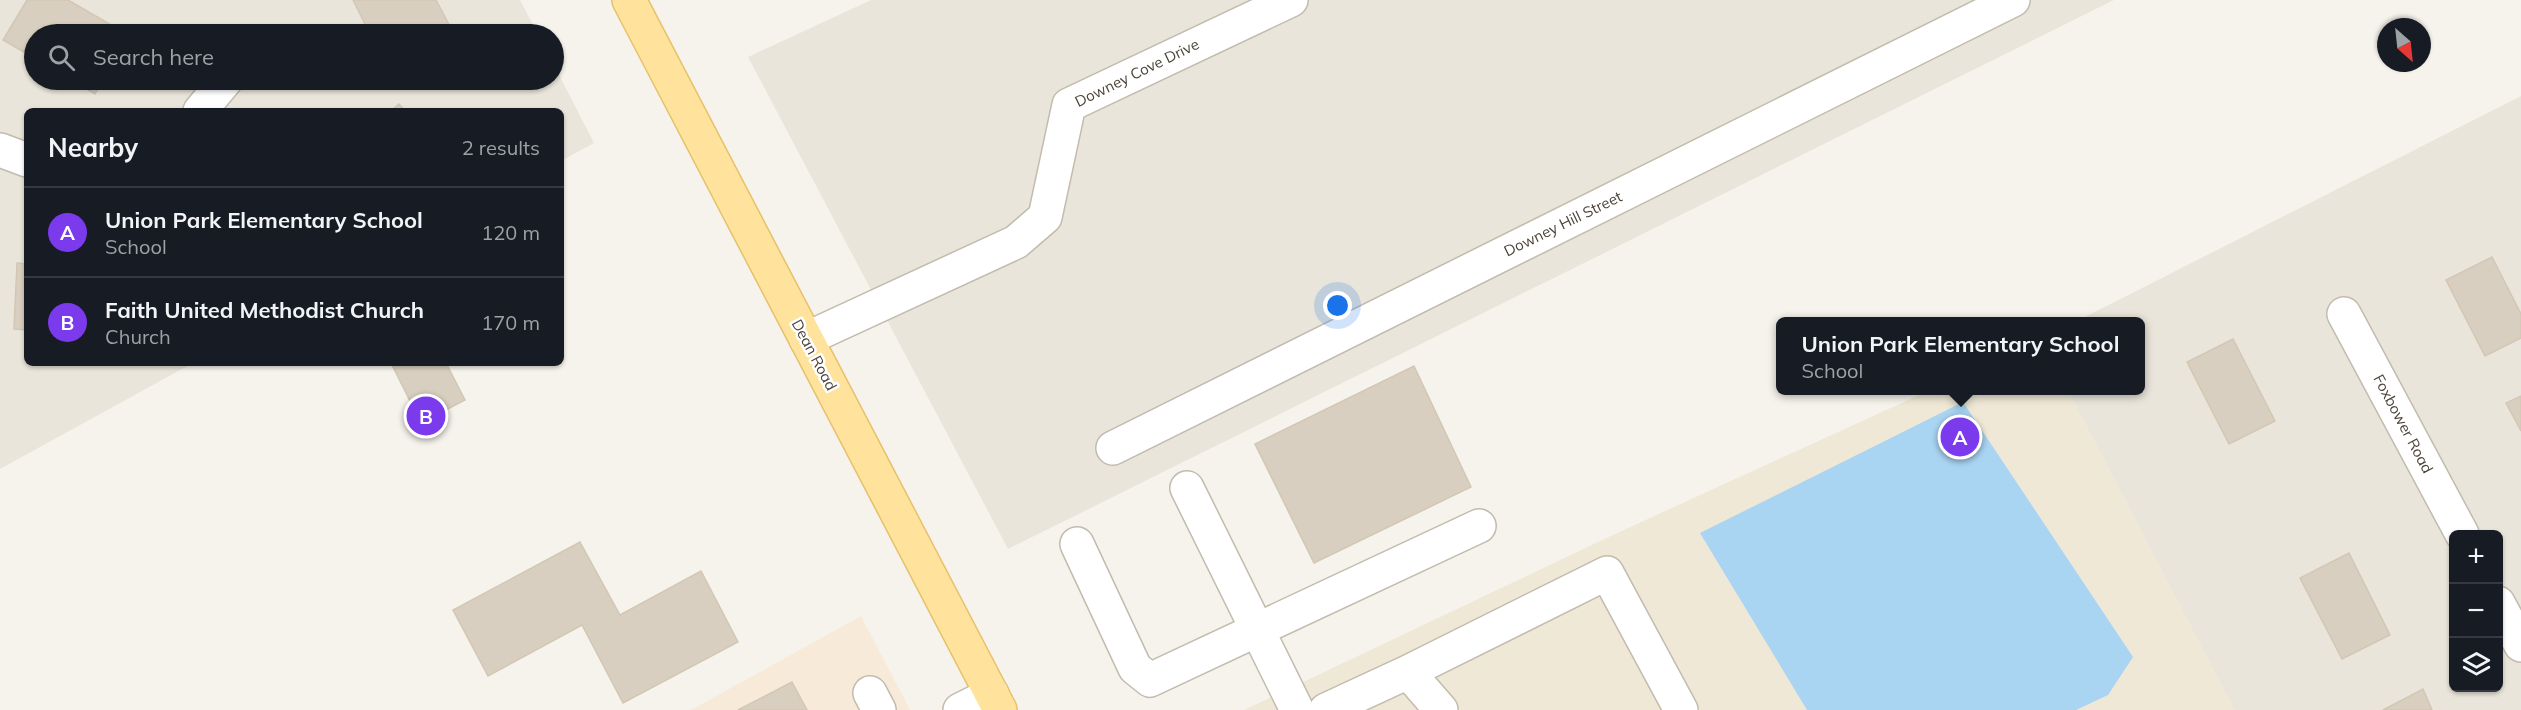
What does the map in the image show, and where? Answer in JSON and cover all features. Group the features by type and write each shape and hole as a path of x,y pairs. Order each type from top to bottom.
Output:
{"main road":[{"name":"Dean Road","path":"629,0 996,702"}],"street":[{"name":"Downey Cove Drive","path":"806,339 1016,242 1046,217 1069,105 1291,0"},
{"name":"Downey Hill Street","path":"1113,448 2013,0"},
{"path":"203,108 218,90"},
{"path":"0,150 24,159"},
{"name":"Foxbower Road","path":"2344,314 2460,530"},
{"path":"1187,488 1297,710"},
{"path":"1077,544 1135,668 1150,680 1479,526"},
{"path":"1326,710 1607,573 1681,710"},
{"path":"2503,611 2521,645"},
{"path":"1408,672 1441,710"},
{"path":"960,710 996,702"}],"shaded area":[{"path":"0,0 520,0 533,24 24,24 24,90 564,90 564,84 594,143 564,159 564,108 24,108 24,366 188,366 0,469"},
{"path":"871,0 2114,0 1008,549 748,57"},
{"path":"2521,96 2521,710 2234,710 2070,395 2145,395 2145,317 2085,317"},
{"path":"1919,395 2070,395 2234,710 1244,710 1615,534"},
{"path":"861,616 910,710 691,710"}],"water":[{"path":"1963,402 2133,657 2108,695 2076,710 1807,710 1700,533"}],"building":[{"path":"27,0 68,0 110,24 24,24 24,52 3,40"},
{"path":"353,0 436,0 449,24 365,24"},
{"path":"2492,257 2521,314 2521,338 2485,356 2446,280"},
{"path":"17,263 24,264 24,330 14,329"},
{"path":"2233,339 2275,421 2229,444 2187,362"},
{"path":"392,366 448,366 465,400 421,423"},
{"path":"1414,366 1471,487 1314,563 1255,444"},
{"path":"2521,396 2521,431 2506,403"},
{"path":"580,542 620,615 701,571 738,642 623,703 582,625 488,676 453,610"},
{"path":"2349,553 2390,635 2342,659 2300,578"},
{"path":"792,682 807,710 738,710"},
{"path":"2423,689 2432,710 2383,710"}],"place":[{"name":"Faith United Methodist Church","path":"426,416"},
{"name":"Union Park Elementary School","path":"1960,437"}]}
